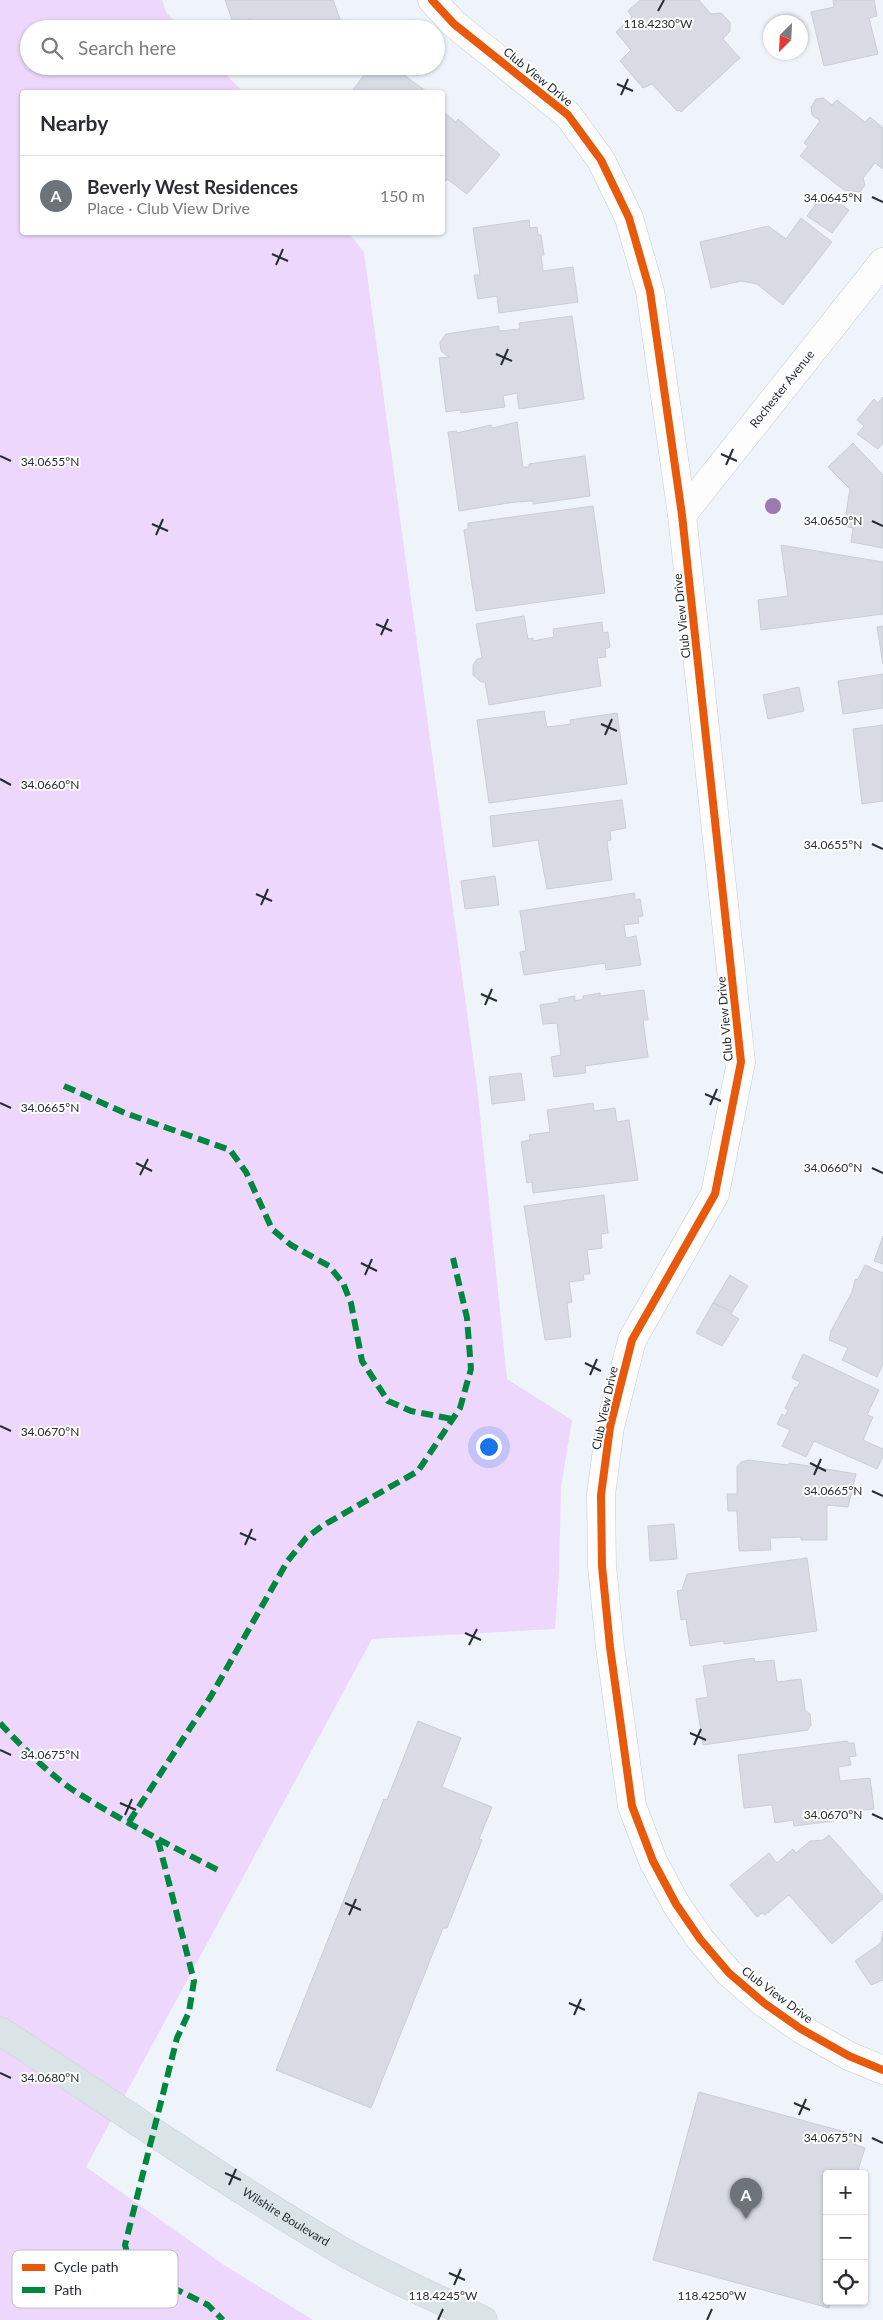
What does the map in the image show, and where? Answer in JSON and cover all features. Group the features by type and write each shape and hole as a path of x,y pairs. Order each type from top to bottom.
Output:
{"main road":[{"name":"Wilshire Boulevard","path":"0,2031 261,2202 342,2250 424,2294 483,2320"}],"street":[{"name":"Club View Drive","path":"432,0 454,24 568,115 601,160 629,218 650,291 682,515 741,1062 715,1194 632,1340 610,1427 601,1495 602,1566 611,1656 632,1806 653,1861 676,1904 700,1939 729,1973 764,2003 817,2038 849,2056 883,2070"},
{"name":"Rochester Avenue","path":"682,515 883,262"}],"shaded area":[{"path":"0,0 162,0 166,12 174,20 20,20 20,75 227,75 241,90 20,90 20,235 351,235 364,252 477,1086 507,1379 572,1420 561,1487 559,1573 555,1629 372,1639 86,2167 224,2265 313,2320 0,2320"}],"building":[{"path":"225,0 333,0 340,20 251,19 232,20"},
{"path":"640,0 699,0 711,14 721,13 730,22 730,31 723,39 740,58 681,112 677,111 652,84 643,88 620,61 631,50 616,32 632,17 628,11"},
{"path":"833,0 874,0 877,16 869,18 878,54 824,66 811,12 834,7"},
{"path":"364,75 404,75 424,90 353,90"},
{"path":"823,98 832,105 837,100 865,122 870,117 883,128 883,169 875,163 863,178 865,185 860,192 844,190 800,156 808,146 804,143 820,121 812,115 811,107 816,99"},
{"path":"445,113 456,122 458,119 500,155 467,194 447,179 446,181"},
{"path":"825,192 849,210 832,233 807,216"},
{"path":"801,218 832,242 783,305 757,284 741,281 711,288 700,242 768,226 786,239"},
{"path":"529,220 530,228 537,227 538,235 541,235 544,255 541,255 543,271 573,267 578,302 499,313 497,296 478,299 474,275 480,275 473,228"},
{"path":"572,316 584,399 519,409 517,393 503,396 505,407 461,413 460,410 446,412 439,358 449,357 441,351 440,342 446,334 499,326 499,331 520,329 519,323"},
{"path":"883,397 883,443 878,449 857,434 864,426 857,420 874,399 878,403"},
{"path":"517,422 523,467 529,467 529,464 585,456 590,496 533,504 533,501 515,502 459,511 448,432 457,431 457,433 491,425 492,428"},
{"path":"853,443 883,475 883,548 851,542 853,528 844,526 850,489 828,467"},
{"path":"593,506 605,593 476,611 464,530 468,529 468,523"},
{"path":"781,545 883,562 883,614 761,630 758,600 788,596"},
{"path":"524,616 528,639 533,638 533,641 554,637 553,629 602,622 603,633 608,632 610,647 605,649 606,657 597,658 601,686 489,705 485,682 481,682 473,675 473,665 477,659 482,658 476,624"},
{"path":"883,626 883,664 877,627"},
{"path":"883,674 883,708 843,714 838,681"},
{"path":"799,687 804,711 768,719 763,695"},
{"path":"544,711 547,727 571,724 570,720 617,713 627,784 489,803 477,720"},
{"path":"883,725 883,801 862,804 853,729"},
{"path":"622,800 626,828 610,831 611,840 607,841 612,880 547,889 538,840 493,847 490,816"},
{"path":"495,876 499,905 465,909 461,881"},
{"path":"635,893 635,900 640,899 643,916 638,917 639,923 624,925 626,938 636,936 641,965 606,970 605,963 524,975 520,952 526,951 520,911"},
{"path":"644,990 648,1020 643,1020 648,1057 585,1066 586,1073 554,1077 551,1057 561,1055 557,1023 543,1024 540,1005 559,1002 558,999 575,996 575,1001 583,999 583,996 600,993 600,996"},
{"path":"521,1073 525,1100 492,1104 489,1077"},
{"path":"593,1103 594,1111 615,1108 617,1122 629,1120 638,1180 533,1193 532,1182 527,1183 521,1142 530,1140 529,1135 550,1132 547,1110"},
{"path":"604,1195 608,1233 601,1234 602,1248 587,1250 590,1274 583,1274 584,1280 569,1282 572,1302 567,1303 571,1337 545,1340 524,1206"},
{"path":"883,1236 883,1264 874,1261"},
{"path":"865,1265 883,1273 883,1364 877,1377 842,1360 848,1348 829,1340 831,1331 852,1292 855,1280 858,1279"},
{"path":"730,1275 748,1286 732,1312 713,1303"},
{"path":"713,1303 732,1312 731,1314 739,1319 722,1346 696,1333"},
{"path":"803,1354 879,1390 867,1415 873,1417 863,1440 883,1449 883,1456 877,1469 814,1441 806,1457 782,1446 790,1430 777,1424 782,1414 785,1416 788,1410 785,1408 795,1387 797,1388 800,1382 792,1378"},
{"path":"749,1460 787,1465 790,1463 856,1474 848,1507 827,1505 827,1540 801,1540 801,1537 770,1538 771,1550 739,1551 737,1511 728,1511 727,1494 737,1494 737,1467 741,1462"},
{"path":"674,1524 677,1559 650,1561 648,1526"},
{"path":"807,1558 817,1631 724,1644 724,1641 690,1646 686,1619 681,1620 677,1591 682,1590 687,1574"},
{"path":"754,1658 755,1662 774,1660 777,1682 801,1679 805,1710 810,1714 811,1725 808,1730 703,1745 696,1699 708,1697 703,1666"},
{"path":"418,1721 461,1738 442,1787 492,1807 479,1839 482,1840 447,1928 443,1928 371,2108 276,2070 384,1799 387,1800"},
{"path":"847,1741 848,1743 854,1743 856,1756 849,1757 851,1765 838,1767 840,1781 870,1778 874,1809 844,1812 844,1815 833,1816 834,1821 794,1826 793,1820 775,1823 772,1805 744,1808 738,1755"},
{"path":"829,1835 883,1896 883,1899 832,1944 789,1895 765,1915 762,1913 757,1917 730,1885 769,1853 777,1863 793,1849 796,1853 810,1841 823,1840"},
{"path":"883,1931 883,1980 871,1985 855,1961 881,1943"},
{"path":"699,2092 856,2135 854,2144 865,2148 858,2170 823,2170 823,2305 830,2305 829,2308 653,2260"}],"marked path":[{"path":"64,1086 125,1113 230,1150 246,1172 272,1229 291,1245 329,1266 343,1283 351,1303 362,1361 388,1401 411,1411 452,1419"},
{"path":"129,1822 211,1696 287,1562 306,1538 322,1526 418,1471 460,1408 471,1369 467,1318 453,1258"},
{"path":"0,1723 51,1773 70,1788 125,1821 220,1871"},
{"path":"126,2250 125,2245 177,2038 189,2012 194,1981 158,1840"},
{"path":"178,2290 208,2305 223,2320"}],"cycle path":[{"path":"432,0 454,24 568,115 601,160 629,218 650,291 682,515 741,1062 715,1194 632,1340 610,1427 601,1495 602,1566 610,1647 632,1806 653,1861 676,1904 700,1939 729,1973 764,2003 801,2029 849,2056 883,2070"}],"place":[{"name":"Beverly West Residences","path":"746,2219"}]}
